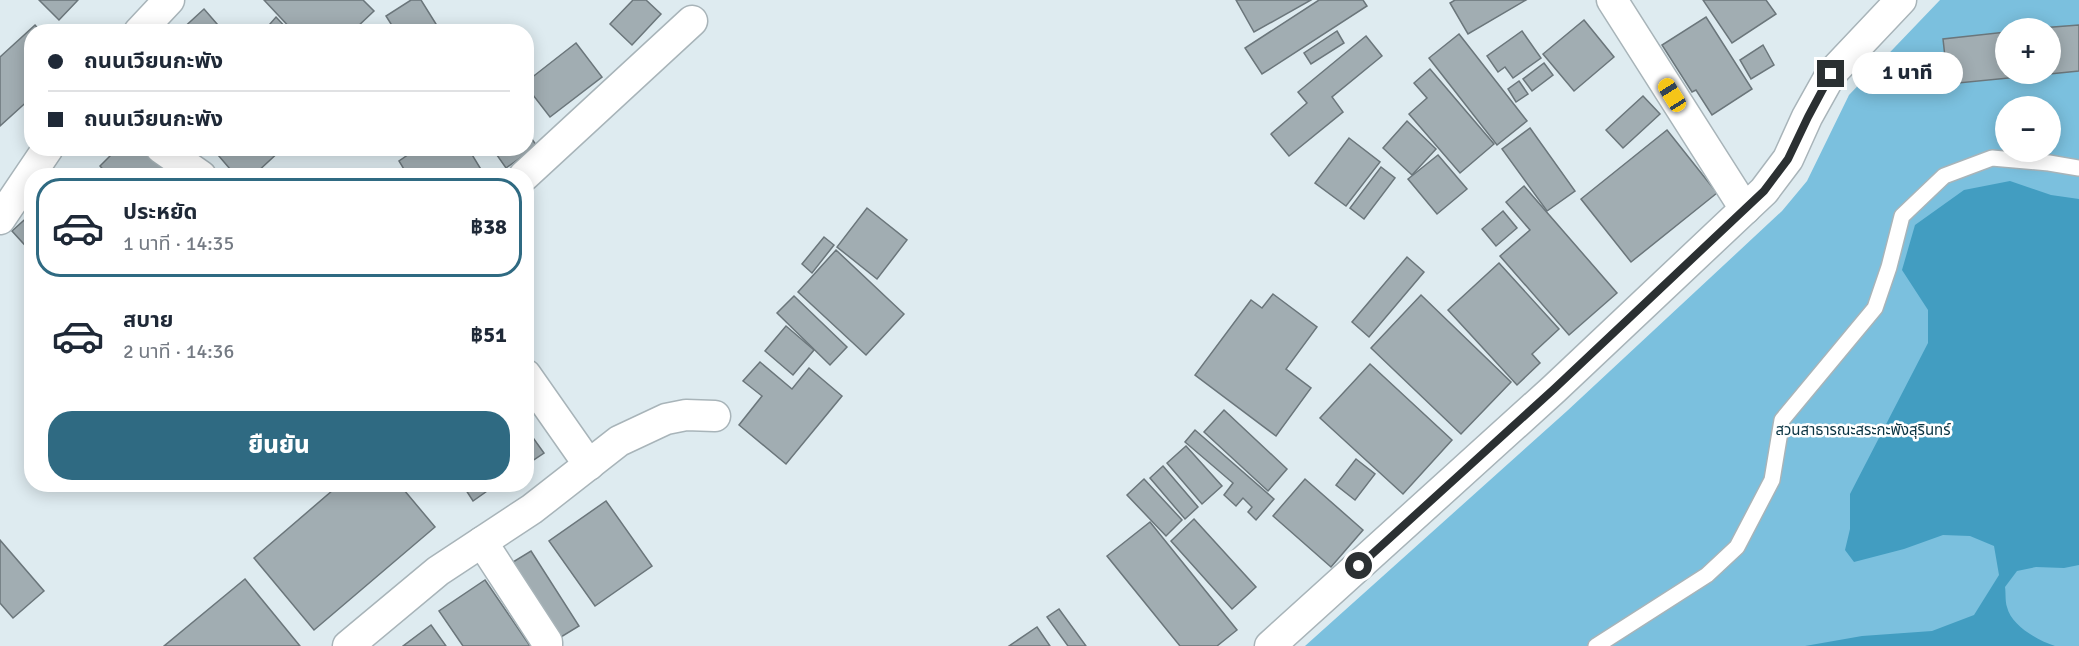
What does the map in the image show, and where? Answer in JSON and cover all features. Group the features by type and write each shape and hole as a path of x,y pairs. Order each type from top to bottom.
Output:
{"street":[{"path":"146,24 169,0"},
{"path":"1612,0 1745,209"},
{"path":"1270,646 1554,389 1764,191 1788,159 1831,74 1901,0"},
{"path":"533,168 692,21"},
{"path":"172,156 190,168"},
{"path":"0,219 24,184"},
{"path":"534,386 589,465"},
{"path":"348,646 438,571 532,509 619,441 666,419 686,415 715,416"},
{"path":"482,542 547,642 547,646"}],"lane":[{"path":"1596,646 1707,575 1737,547 1772,480 1782,420 1875,309 1902,216 1944,176 1992,158 2079,168"}],"green space":[{"name":"สวนสาธารณะสระกะพังสุรินทร์","path":"1940,0 2079,0 2079,646 1305,646 1567,411 1782,211 1807,181 1849,95"}],"shaded area":[{"path":"2010,181 2051,195 2079,199 2079,565 2064,568 2036,567 2017,571 2005,587 2006,605 2019,626 2033,636 2055,646 1805,646 1862,636 1932,631 1974,615 1999,575 1994,546 1970,536 1943,535 1904,549 1854,562 1845,550 1850,529 1850,494 1928,343 1928,310 1902,270 1915,225 1964,190"}],"building":[{"path":"39,0 78,0 59,20"},
{"path":"264,0 363,0 374,11 360,24 286,24"},
{"path":"411,0 421,0 436,24 391,24 386,16"},
{"path":"633,0 646,0 661,14 632,45 610,24"},
{"path":"1236,0 1311,0 1254,32"},
{"path":"1319,0 1363,0 1367,6 1262,74 1245,48"},
{"path":"1455,0 1526,0 1468,34 1450,3"},
{"path":"1703,0 1766,0 1776,14 1732,43"},
{"path":"204,9 217,24 188,24"},
{"path":"276,17 283,24 270,24"},
{"path":"1706,17 1752,89 1712,115 1696,90 1692,92 1662,45"},
{"path":"1584,20 1614,57 1574,91 1543,54"},
{"path":"2079,25 2079,71 2061,73 2061,26"},
{"path":"1337,31 1344,43 1311,64 1304,53"},
{"path":"1522,31 1541,58 1513,78 1505,67 1498,72 1487,56"},
{"path":"1995,33 1995,79 1948,84 1943,39"},
{"path":"1459,34 1527,121 1497,145 1429,58"},
{"path":"24,35 24,104 0,126 0,57"},
{"path":"1366,36 1382,56 1332,97 1343,112 1289,156 1271,134 1307,103 1298,92"},
{"path":"576,43 602,77 550,117 534,96 534,76"},
{"path":"1763,45 1774,65 1751,79 1740,60"},
{"path":"1544,63 1553,75 1532,91 1523,79"},
{"path":"1430,69 1494,144 1460,173 1409,114 1427,98 1414,83"},
{"path":"1519,81 1528,94 1516,102 1508,89"},
{"path":"1643,96 1660,114 1623,148 1606,130"},
{"path":"1407,121 1436,149 1412,175 1383,148"},
{"path":"1530,128 1575,191 1547,211 1502,149"},
{"path":"1667,130 1717,193 1631,262 1581,199"},
{"path":"1349,138 1380,162 1346,206 1315,183"},
{"path":"1438,155 1467,189 1437,214 1408,179"},
{"path":"110,156 153,156 165,168 102,168 100,166"},
{"path":"219,156 274,156 262,168 229,168"},
{"path":"406,156 473,156 480,168 403,168 399,161"},
{"path":"498,156 523,156 506,168"},
{"path":"1381,167 1395,178 1364,219 1350,208"},
{"path":"1524,186 1617,293 1569,335 1500,256 1530,230 1506,202"},
{"path":"867,208 907,240 877,279 837,247"},
{"path":"1503,211 1517,228 1496,246 1482,229"},
{"path":"24,220 24,244 12,231"},
{"path":"824,237 834,245 812,273 802,264"},
{"path":"836,250 904,314 866,355 798,292"},
{"path":"1407,257 1424,272 1369,337 1352,322"},
{"path":"1499,263 1559,329 1532,354 1540,363 1517,385 1448,310"},
{"path":"1273,294 1317,327 1286,369 1311,388 1276,436 1195,375 1251,300 1262,308"},
{"path":"1421,295 1511,382 1461,434 1371,348"},
{"path":"794,296 847,347 830,365 777,313"},
{"path":"786,326 814,350 793,375 765,351"},
{"path":"760,362 792,389 809,368 842,396 786,464 739,425 762,396 743,381"},
{"path":"1370,364 1452,440 1403,494 1320,418"},
{"path":"1224,410 1287,469 1268,491 1204,432"},
{"path":"1195,430 1274,499 1256,520 1248,512 1252,507 1243,498 1236,506 1224,495 1233,483 1185,442"},
{"path":"534,439 544,453 534,460"},
{"path":"1186,446 1222,486 1202,504 1167,463"},
{"path":"1356,459 1375,474 1355,500 1336,485"},
{"path":"1163,466 1198,507 1185,519 1150,478"},
{"path":"1144,479 1182,520 1166,536 1127,495"},
{"path":"1305,479 1363,530 1331,567 1273,516"},
{"path":"331,492 406,492 435,527 314,630 254,558"},
{"path":"467,492 486,492 473,501"},
{"path":"606,501 652,566 595,606 549,541"},
{"path":"1194,519 1256,587 1232,609 1171,541"},
{"path":"1150,522 1237,630 1217,646 1180,646 1107,556"},
{"path":"0,540 44,591 13,618 0,603"},
{"path":"531,551 579,626 561,637 513,562"},
{"path":"245,579 300,646 164,646"},
{"path":"485,580 530,646 463,646 439,611"},
{"path":"1059,609 1086,646 1068,646 1047,617"},
{"path":"431,625 446,646 403,646"},
{"path":"1037,627 1050,646 1009,646"}],"route":[{"path":"1359,566 1554,389 1764,191 1788,159 1831,74"}]}
